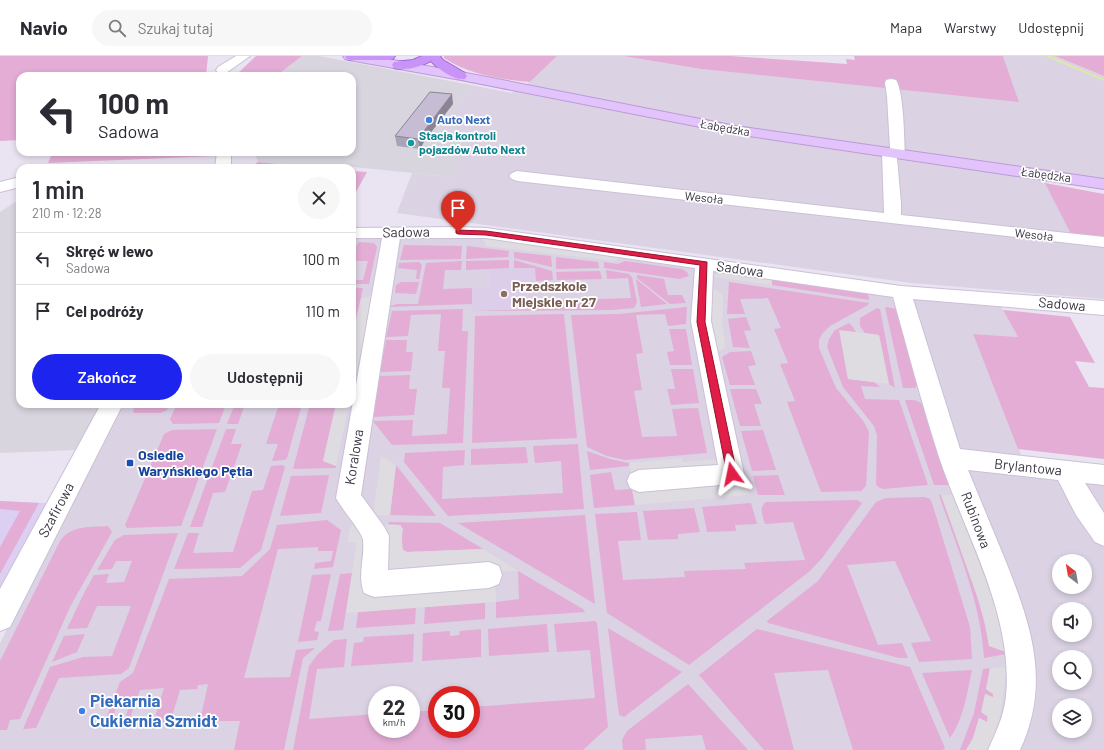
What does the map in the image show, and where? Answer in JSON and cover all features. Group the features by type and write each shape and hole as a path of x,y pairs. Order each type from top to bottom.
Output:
{"main road":[{"path":"405,62 424,61 433,56 439,63 461,76"}],"street":[{"path":"222,72 229,56"},
{"path":"223,72 244,56"},
{"name":"Łabędzka","path":"350,56 405,62 461,76 736,130 1104,184"},
{"path":"891,83 894,96 892,219"},
{"name":"Wesoła","path":"517,176 1104,242"},
{"path":"0,187 16,183"},
{"name":"Sadowa","path":"356,233 486,233 901,292 1104,308"},
{"name":"Koralowa","path":"392,233 348,498 376,536 374,584 489,575"},
{"path":"639,481 732,474 701,322 704,264"},
{"name":"Rubinowa","path":"901,292 931,396 951,458 1009,604 1017,633 1021,666 1021,696 1015,727 1004,750"},
{"name":"Szafirowa","path":"0,617 110,408"},
{"name":"Brylantowa","path":"951,458 1104,475"},
{"path":"1065,471 1085,507 1104,534"}],"shaded area":[{"path":"0,56 208,56 206,72 16,72 16,140 0,141"},
{"path":"256,56 302,56 281,72 239,72"},
{"path":"302,56 319,56 471,85 439,133 469,138 452,177 356,167 356,164 284,164 258,162 256,156 356,156 356,72 281,72"},
{"path":"444,56 557,56 530,82 497,78 475,72 454,64 444,58"},
{"path":"557,56 623,56 701,69 1019,102 1003,56 1055,56 1104,76 1104,179 1040,170 1071,234 1104,236 1104,299 912,283 397,213 412,173 452,177 438,134 471,85 511,93 530,82"},
{"path":"623,56 730,56 847,64 846,59 855,60 854,56 1003,56 1019,102 701,69"},
{"path":"1055,56 1104,56 1104,76"},
{"path":"51,156 215,156 48,163"},
{"path":"258,162 280,164 255,164"},
{"path":"356,171 367,172 356,192"},
{"path":"1045,183 1104,194 1104,236 1071,234"},
{"path":"16,202 16,408 99,408 77,450 0,453 0,212"},
{"path":"460,236 999,303 1018,337 973,334 1026,467 1104,472 1104,750 0,750 0,643 120,408 356,408 356,238"},
{"path":"483,238 623,256 614,261 486,246"},
{"path":"359,242 374,243 377,247 369,284 356,284 356,280 363,280 368,261 356,261 356,246"},
{"path":"404,245 462,246 461,259 400,260"},
{"path":"467,246 509,251 508,257 466,259"},
{"path":"514,252 551,256 552,267 514,258"},
{"path":"556,257 598,262 599,268 556,269"},
{"path":"509,260 509,268 466,270 466,261"},
{"path":"514,260 552,271 553,280 536,281 535,268 514,268"},
{"path":"462,261 461,270 445,270 443,289 472,288 472,304 387,307 397,304 418,304 426,263"},
{"path":"625,261 682,269 687,272 689,276 679,279 604,268 604,262 618,264"},
{"path":"419,262 422,265 419,279 416,279 417,270 398,268 399,263"},
{"name":"Przedszkole Miejskie nr 27","path":"535,268 538,309 472,311 472,288 489,288 490,269"},
{"path":"606,270 629,274 632,277 637,302 634,308 611,310 472,311 537,309 537,301 631,298 628,278 607,279"},
{"path":"600,271 602,279 557,280 556,272"},
{"path":"720,272 772,277 772,285 713,277"},
{"path":"637,275 664,279 668,295 682,295 686,303 670,304 637,278"},
{"path":"772,277 868,292 869,300 772,285"},
{"path":"636,279 667,304 641,307"},
{"path":"401,282 419,282 416,294 395,293 396,285"},
{"path":"729,282 869,303 868,305 830,326 822,334 819,340 819,348 836,388 864,422 869,432 866,486 861,491 821,492 787,402 795,401 780,364 788,363 774,329 781,328 768,298 740,299 745,314 727,314"},
{"path":"710,287 723,294 722,323 726,347 715,354 711,326"},
{"path":"356,288 363,288 356,319"},
{"path":"373,295 356,374 356,320 361,299"},
{"path":"687,307 686,324 668,326 665,314 636,315 643,353 636,354 642,390 634,391 642,437 677,436 672,409 698,408 707,453 625,460 607,456 587,447 571,315 619,314"},
{"path":"885,307 898,309 917,385 915,388 903,388"},
{"path":"877,308 880,309 895,388 889,384 879,335 865,333 860,326 860,318"},
{"path":"463,309 462,331 468,331 463,443 392,445 373,421 413,420 412,436 447,434 450,388 442,388 445,351 438,351 441,314 411,315 408,336 386,337 392,311"},
{"path":"1003,310 1070,317 1095,363 1075,361 1089,387 1104,388 1104,459 1018,449 973,334 1018,337"},
{"path":"564,314 577,438 472,443 475,316"},
{"path":"746,317 751,330 744,331 750,348 733,347 728,319"},
{"path":"849,323 856,332 840,331 848,379 874,382 880,387 861,386 865,399 899,400 928,485 883,489 878,487 876,484 877,435 874,426 843,387 827,347 829,339 835,330"},
{"path":"669,329 686,329 692,365 670,365 667,352 674,351"},
{"path":"839,330 879,335 889,384 848,379"},
{"path":"386,340 407,340 406,352 413,352 411,371 380,372"},
{"path":"751,351 756,365 748,366 755,385 730,385 722,357 730,352"},
{"path":"671,369 693,369 699,403 671,405 667,389 675,389"},
{"path":"410,375 409,389 417,389 414,415 372,417 380,376"},
{"path":"730,389 756,389 762,404 754,404 761,426 740,426"},
{"path":"905,400 918,401 924,407 951,485 934,485"},
{"path":"134,408 168,408 161,413 133,412"},
{"path":"175,408 225,408 219,423 173,424 170,419"},
{"path":"233,408 244,408 238,424 227,424"},
{"path":"278,408 301,408 287,458 284,460 272,461 278,444 266,444"},
{"path":"309,408 335,408 323,461 336,466 336,468 293,469"},
{"path":"335,408 348,408 336,466 323,461"},
{"path":"217,429 181,526 127,528 125,525 164,434 172,430"},
{"path":"226,429 236,429 231,444 242,444 225,492 213,493 202,527 190,527"},
{"path":"763,430 776,470 752,471 741,431"},
{"path":"578,444 584,509 448,516 404,462 405,453 465,450 464,465 443,467 442,499 563,493 561,461 535,463 533,446"},
{"path":"526,447 528,463 471,465 471,449"},
{"path":"587,451 610,459 629,463 629,466 590,470"},
{"path":"381,456 396,465 390,515 373,516"},
{"path":"740,457 749,495 635,505 632,489 634,488 629,463 682,458 683,462"},
{"path":"283,465 285,467 261,550 240,568 174,569 188,533 199,533 193,553 233,552 252,491 263,490 271,466"},
{"path":"396,465 436,516 390,515"},
{"path":"611,472 615,490 632,489 635,505 594,508 590,475"},
{"path":"329,475 321,513 280,516 291,476"},
{"path":"778,475 785,495 758,495 753,476"},
{"path":"939,495 941,495 975,588 989,646 1006,652 1006,654 984,658 982,637 973,596"},
{"path":"941,495 956,495 998,614 1006,652 989,646 985,623 978,599"},
{"path":"924,497 930,499 932,503 970,627 972,659 919,662 911,643 931,641 895,561 847,565 878,645 902,643 908,658 899,658 768,623 767,621 818,581 876,502 886,498"},
{"path":"857,500 862,503 823,557 810,571 689,665 607,613 595,514 637,512 641,540 618,541 623,580 685,577 684,571 746,569 744,563 805,560 793,522 765,524 762,515 762,507 766,502"},
{"path":"0,501 47,503 0,591"},
{"path":"0,501 39,503 0,574 0,547 20,511 0,509"},
{"path":"751,503 757,524 735,525 736,531 707,532 702,507"},
{"path":"694,508 700,532 678,534 678,539 648,540 643,511"},
{"path":"585,515 595,604 458,523"},
{"path":"327,520 341,530 333,567 314,569 315,563 331,561 333,551 318,551 318,547 278,549 244,678 290,677 296,650 315,648 303,658 284,750 234,750 240,721 200,721 208,684 198,685 197,689 180,690 170,723 153,723 164,688 140,690 128,724 123,725 132,697 120,697 110,725 103,726 120,682 133,673 169,579 242,576 270,549 277,525"},
{"path":"389,522 440,523 483,549 407,552 403,550 401,525 388,524"},
{"path":"351,525 401,525 403,528 401,546 403,550 407,552 483,549 518,571 495,572 496,602 346,613 356,547 356,543 347,542"},
{"path":"108,526 112,532 70,607 20,719 10,720 7,730 0,730 0,661 60,541 76,529"},
{"path":"178,533 129,668 121,674 59,678 36,728 23,729 50,667 83,657 112,656 131,606 97,606 87,628 67,629 94,575 109,574 106,583 124,582 132,561 116,561 112,569 97,570 115,540 124,535"},
{"path":"518,571 583,609 585,612 496,618 496,602 519,599"},
{"path":"352,573 343,630 328,631 340,574"},
{"path":"331,574 321,621 317,621 314,631 319,632 317,640 298,642 312,575"},
{"path":"485,602 485,619 424,624 425,607"},
{"path":"416,607 415,624 356,628 358,612"},
{"path":"595,621 597,623 608,727 583,750 293,750 309,666 317,655 334,640 347,639 344,667 317,669 309,719 368,715 368,738 420,738 420,711 428,711 428,738 480,738 480,706 595,698 590,650 557,652 554,624"},
{"path":"547,624 549,652 489,656 488,629"},
{"path":"608,628 682,672 624,717 619,715"},
{"path":"481,629 481,657 422,661 423,633 450,631 450,636 459,635 460,631"},
{"path":"757,629 910,667 945,748 943,750 853,750 828,670 774,673 794,750 764,750 699,675"},
{"path":"85,634 77,652 52,662 64,636"},
{"path":"414,634 413,662 351,666 354,643 363,642 364,637"},
{"path":"1007,667 1000,717 989,750 966,750 973,738 979,718 987,722 988,717 981,712 985,694 993,697 993,694 986,689 990,668"},
{"path":"990,668 986,689 993,694 993,698 985,694 987,722 979,718 973,738 966,750 960,750 974,713 983,669"},
{"path":"972,670 962,714 950,738 922,673"},
{"path":"688,684 748,750 706,750 702,735 645,739 646,750 623,750 622,740 627,731"}],"building":[{"path":"430,92 452,94 418,139 395,136"}],"waterway":[{"path":"1047,56 1104,80"}],"place":[{"name":"Auto Next","path":"429,120"},
{"name":"Stacja kontroli pojazdów Auto Next","path":"411,143"},
{"name":"Przedszkole Miejskie nr 27","path":"504,294"},
{"name":"Osiedle Waryńskiego Pętla","path":"130,463"},
{"name":"Piekarnia Cukiernia Szmidt","path":"82,711"}],"route":[{"path":"458,232 486,233 704,264 702,279 701,322 732,474"}]}
